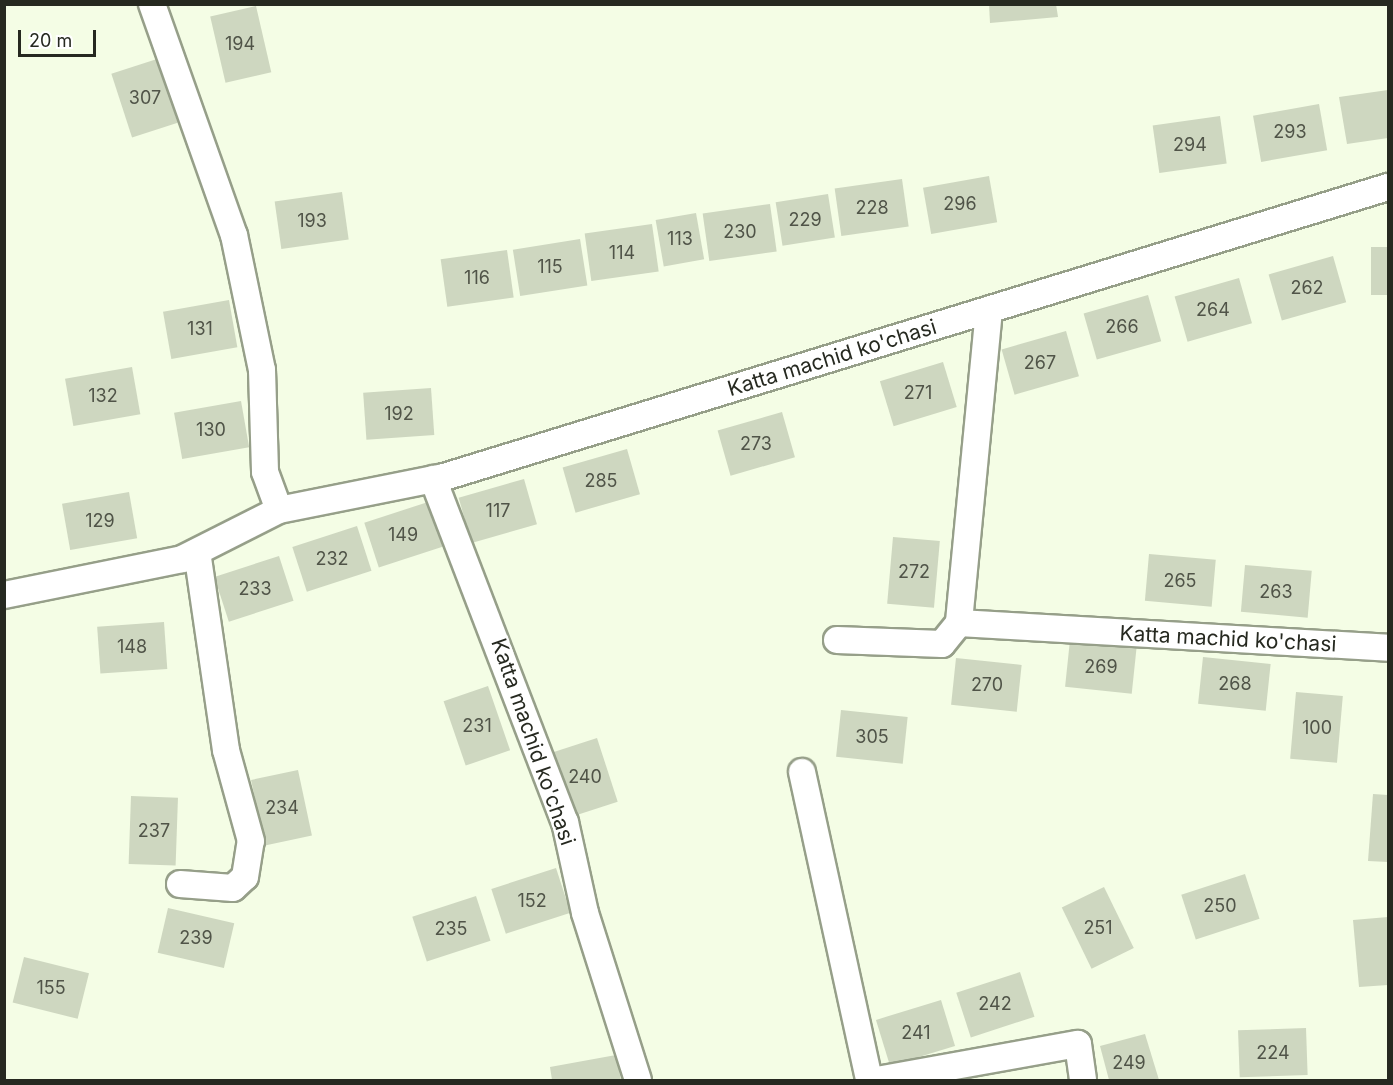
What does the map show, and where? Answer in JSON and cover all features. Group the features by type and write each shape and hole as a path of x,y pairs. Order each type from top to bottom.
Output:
{"street":[{"path":"152,4 234,235 262,370 265,472 279,510"},
{"name":"Katta machid ko'chasi","path":"4,595 197,552 279,510 433,479 1389,187"},
{"path":"837,640 942,644 959,623 989,310"},
{"name":"Katta machid ko'chasi","path":"433,479 565,822 585,913 638,1080"},
{"path":"180,884 233,888 245,877 251,841 226,750 197,552"},
{"name":"Katta machid ko'chasi","path":"959,623 1389,648"},
{"path":"802,772 869,1080"},
{"path":"877,1080 1078,1044 1083,1080"}],"building":[{"path":"989,4 1056,4 1058,17 990,23"},
{"path":"256,6 271,72 226,83 210,17"},
{"path":"157,59 178,123 132,138 111,74"},
{"path":"1388,90 1388,138 1347,144 1339,97"},
{"path":"1319,104 1327,150 1261,162 1253,116"},
{"path":"1220,116 1227,164 1159,173 1153,125"},
{"path":"989,176 997,222 931,234 923,188"},
{"path":"902,179 909,227 841,236 835,188"},
{"path":"342,192 349,240 281,249 275,201"},
{"path":"828,194 835,237 783,246 776,202"},
{"path":"770,204 777,252 709,261 703,213"},
{"path":"696,213 704,259 664,266 656,220"},
{"path":"652,224 659,272 591,281 585,233"},
{"path":"580,239 587,285 520,296 513,250"},
{"path":"1371,247 1388,247 1388,295 1371,295"},
{"path":"507,250 514,298 447,307 441,259"},
{"path":"1333,256 1346,302 1282,321 1269,274"},
{"path":"1239,278 1252,323 1188,342 1175,296"},
{"path":"1148,295 1161,341 1097,360 1084,313"},
{"path":"229,300 237,347 171,359 163,312"},
{"path":"1066,331 1079,376 1015,395 1002,349"},
{"path":"943,362 957,407 894,426 880,381"},
{"path":"132,367 140,414 73,426 65,379"},
{"path":"431,388 434,435 366,440 363,393"},
{"path":"241,401 249,447 182,459 174,413"},
{"path":"782,412 795,457 731,476 718,430"},
{"path":"627,449 640,494 576,513 563,467"},
{"path":"524,479 537,524 472,543 459,498"},
{"path":"129,492 137,538 70,550 62,504"},
{"path":"428,502 443,547 379,567 364,523"},
{"path":"357,526 372,571 307,592 292,547"},
{"path":"893,537 940,541 934,608 887,604"},
{"path":"1149,554 1216,560 1212,607 1145,601"},
{"path":"279,556 294,601 229,622 214,577"},
{"path":"1245,565 1312,571 1308,618 1241,612"},
{"path":"164,622 167,669 100,674 97,627"},
{"path":"1070,640 1137,647 1132,694 1065,687"},
{"path":"1203,657 1271,664 1266,711 1198,704"},
{"path":"956,658 1022,665 1017,712 951,705"},
{"path":"488,686 510,750 466,766 444,701"},
{"path":"1296,692 1343,696 1337,763 1290,759"},
{"path":"841,710 908,717 903,764 836,757"},
{"path":"597,738 618,802 573,816 552,753"},
{"path":"298,770 312,836 265,846 251,780"},
{"path":"1373,794 1388,795 1388,862 1368,861"},
{"path":"131,796 178,798 176,866 129,864"},
{"path":"556,868 571,913 506,934 491,889"},
{"path":"1245,874 1260,919 1196,939 1181,895"},
{"path":"1104,887 1134,948 1092,969 1062,908"},
{"path":"476,896 491,941 427,961 412,917"},
{"path":"168,908 234,923 224,968 158,953"},
{"path":"1388,917 1388,985 1359,987 1353,920"},
{"path":"24,957 89,973 78,1019 13,1003"},
{"path":"1020,972 1035,1017 971,1037 956,993"},
{"path":"941,1000 955,1046 890,1066 876,1020"},
{"path":"1306,1028 1308,1075 1240,1077 1238,1030"},
{"path":"1145,1034 1159,1080 1109,1080 1100,1046"},
{"path":"616,1055 621,1080 552,1080 550,1067"}]}
